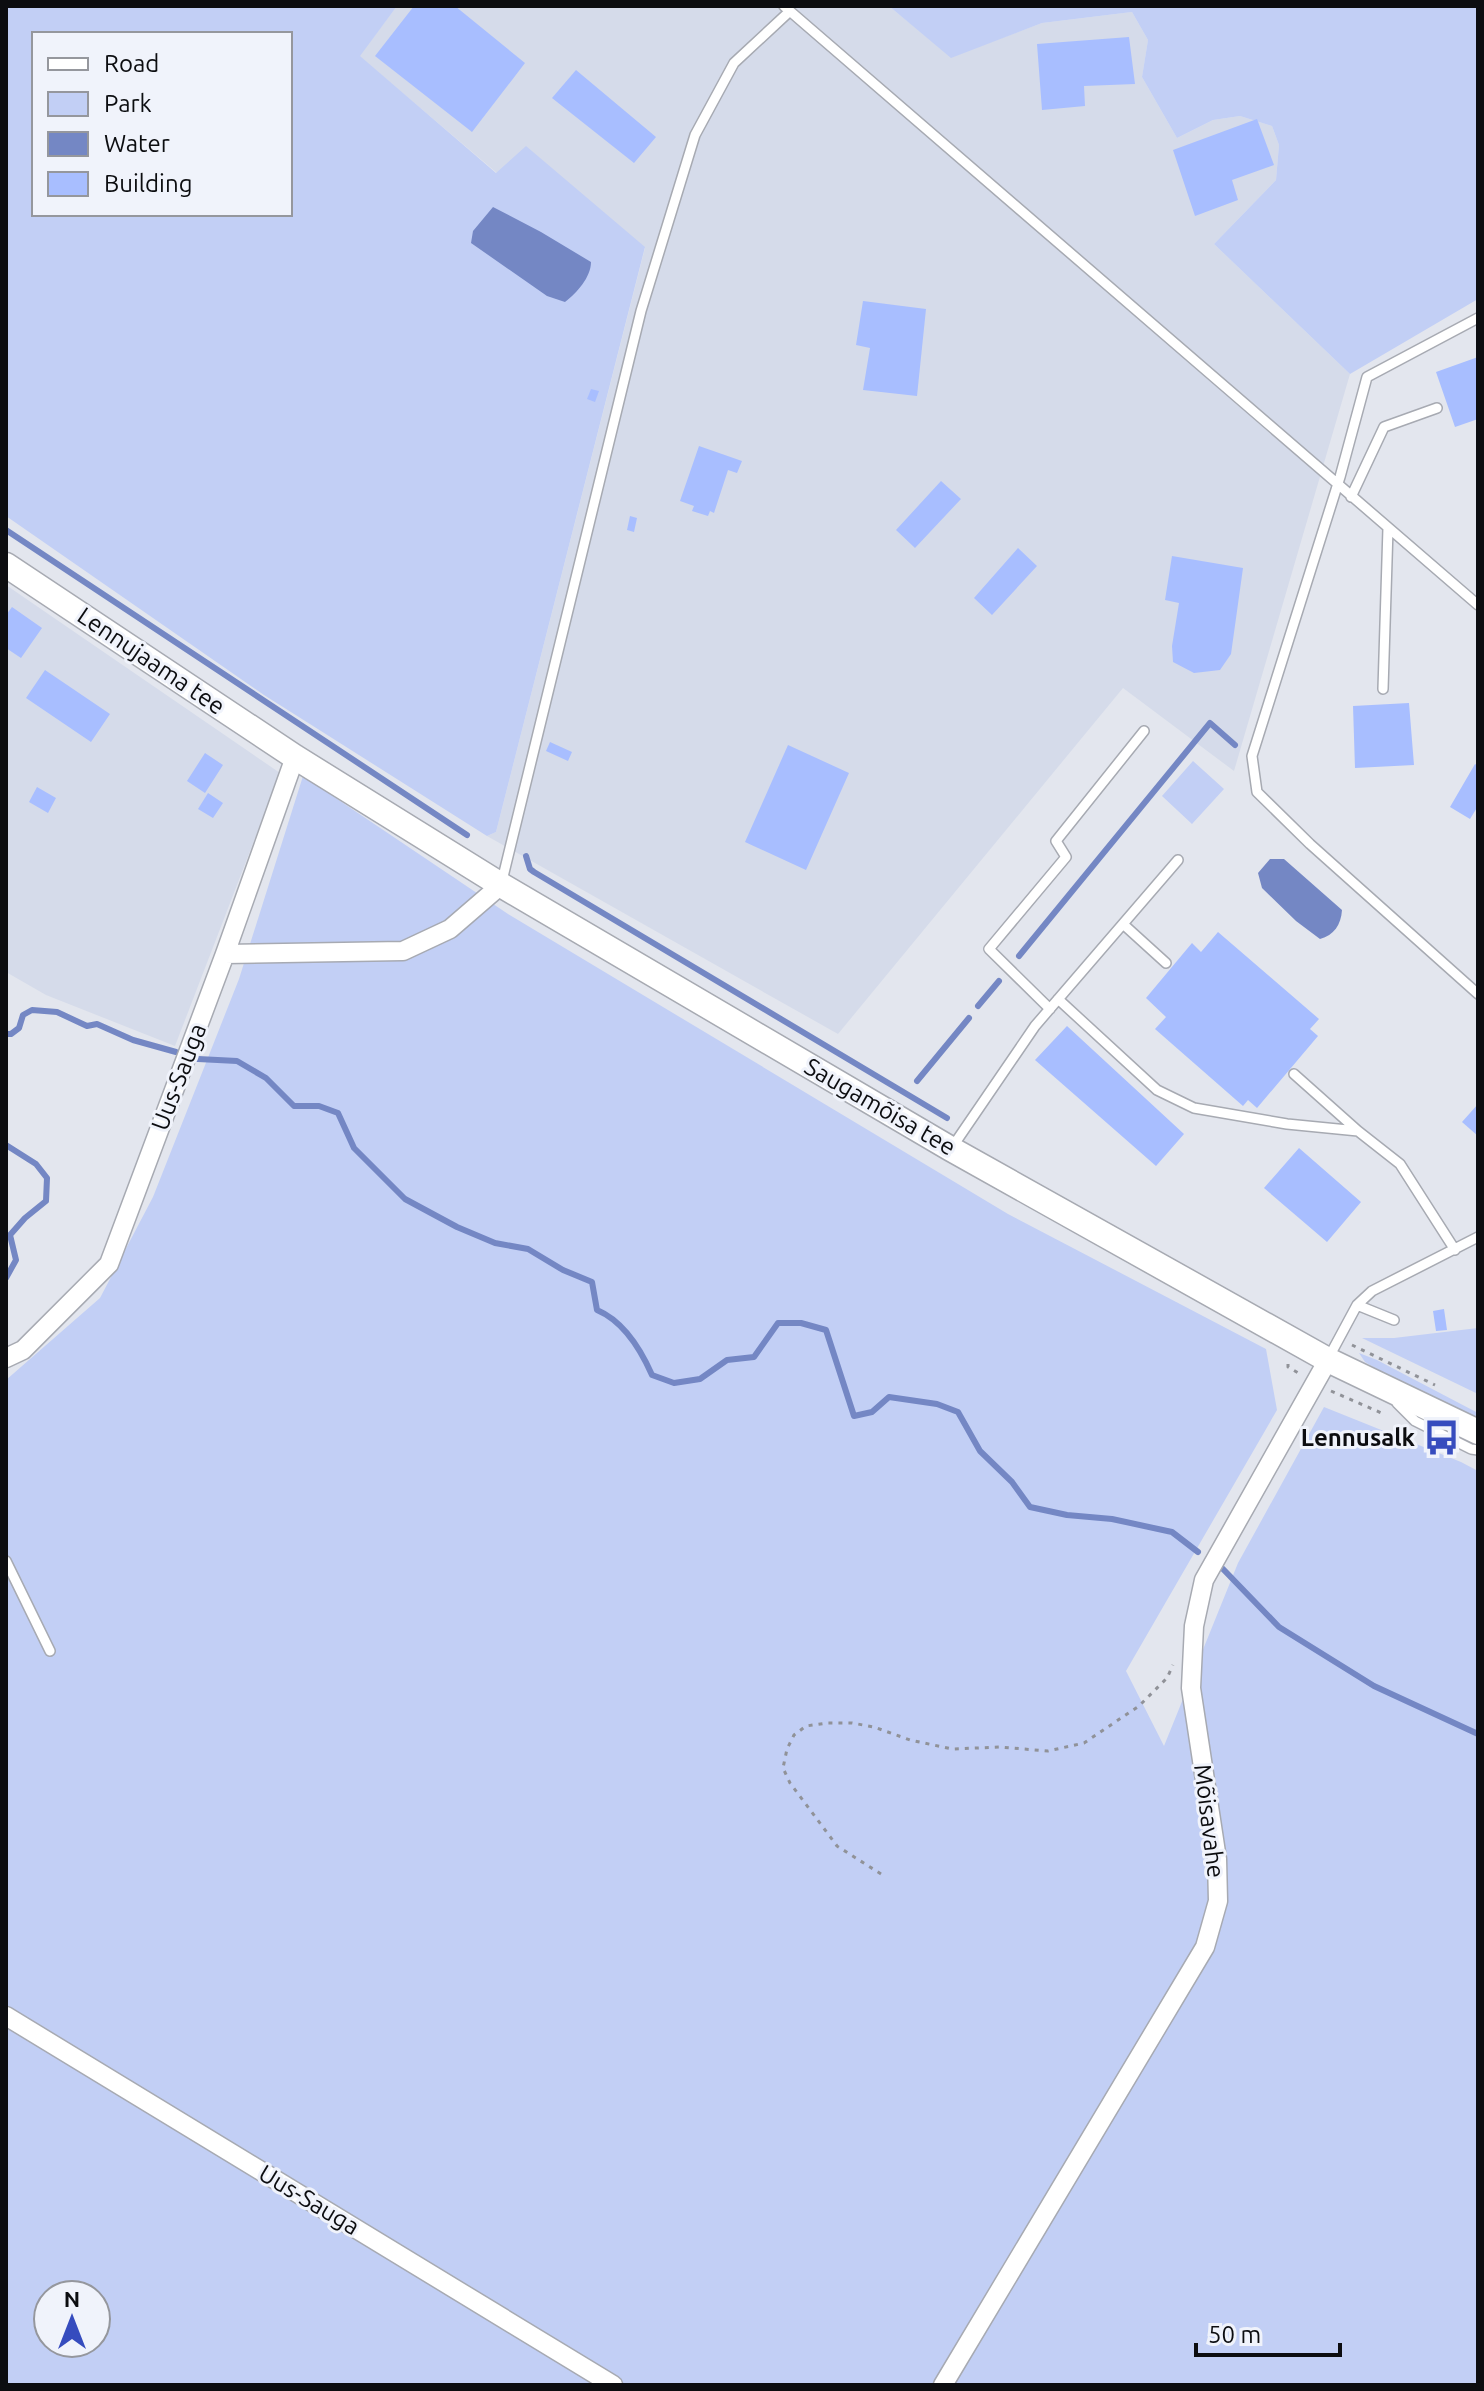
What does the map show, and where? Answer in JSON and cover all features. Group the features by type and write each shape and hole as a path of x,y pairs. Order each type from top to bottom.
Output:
{"street":[{"name":"Lennujaama tee","path":"6,565 295,757"},
{"name":"Saugamõisa tee","path":"295,757 501,885 951,1149 1328,1360 1478,1432"},
{"name":"Uus-Sauga","path":"6,1358 23,1350 109,1264 295,757"},
{"path":"225,954 403,951 450,929 501,885"},
{"name":"Mõisavahe","path":"943,2385 1205,1947 1218,1901 1217,1859 1191,1688 1194,1626 1204,1580 1328,1360"},
{"name":"Uus-Sauga","path":"6,2016 613,2385"}],"lane":[{"path":"501,885 641,311 695,135 734,63 787,9 1478,605"},
{"path":"1478,318 1367,377 1338,485 1252,756 1257,792 1310,844 1478,994"},
{"path":"1351,497 1384,427 1437,408"},
{"path":"1383,689 1388,528"},
{"path":"1050,1009 989,949 1066,857 1056,841 1144,731"},
{"path":"951,1149 1035,1026 1178,860"},
{"path":"1123,924 1166,963"},
{"path":"1058,999 1157,1090 1194,1108 1287,1124 1358,1131"},
{"path":"1294,1074 1400,1164 1455,1250"},
{"path":"1328,1360 1357,1305 1372,1291 1478,1237"},
{"path":"1128,1249 1182,1266"},
{"path":"1236,1295 1293,1341"},
{"path":"1357,1305 1394,1320"},
{"path":"1377,1384 1415,1421 1478,1450"},
{"path":"6,1561 50,1651"}],"path":[{"path":"1340,1338 1437,1386"},
{"path":"881,1874 837,1846 790,1783 783,1768 787,1749 794,1735 806,1726 852,1723 952,1749 1000,1747 1048,1751 1084,1743 1139,1706 1167,1678 1173,1665"}],"shaded area":[{"path":"397,6 889,6 951,57 1042,23 1132,12 1148,40 1142,77 1177,138 1213,120 1240,116 1272,126 1279,145 1276,180 1214,244 1350,374 1234,771 1123,688 838,1034 487,836 496,832 645,248 497,173 359,56"},
{"path":"6,585 280,773 175,1046 46,995 6,972"}],"green space":[{"path":"6,6 397,6 360,56 496,173 526,146 645,247 496,832 487,836 264,695 6,516"},
{"path":"889,6 1478,6 1478,299 1350,374 1214,244 1276,180 1279,145 1272,126 1240,116 1213,120 1177,138 1142,77 1148,40 1132,12 1042,23 951,58"},
{"path":"1193,761 1224,789 1192,824 1162,796"},
{"path":"303,776 508,914 1008,1214 1266,1349 1277,1410 1126,1671 1164,1746 1238,1563 1324,1407 1478,1471 1478,2385 6,2385 6,1380 100,1298 153,1197 239,979"},
{"path":"1478,1328 1478,1394 1362,1338 1394,1338"},
{"path":"1359,1353 1478,1413 1478,1419 1380,1371 1365,1362"}],"water":[{"path":"493,207 591,262 582,284 565,302 547,296 471,243 473,231"},
{"path":"1270,859 1284,859 1342,910 1333,932 1320,939 1262,888 1258,873"}],"building":[{"path":"414,6 455,6 525,63 472,132 375,56"},
{"path":"1129,37 1135,84 1084,86 1085,106 1042,110 1037,44"},
{"path":"576,70 656,137 634,163 552,98"},
{"path":"1257,119 1274,165 1232,180 1238,200 1195,216 1173,150"},
{"path":"863,301 926,309 917,396 863,390 870,348 856,345"},
{"path":"1478,357 1478,419 1455,427 1436,372"},
{"path":"591,389 599,391 595,402 587,399"},
{"path":"699,446 742,461 737,473 728,470 714,513 710,511 708,516 692,511 694,506 680,501"},
{"path":"941,481 961,499 915,548 896,530"},
{"path":"630,516 637,518 634,532 627,530"},
{"path":"1018,548 1037,566 992,615 974,598"},
{"path":"1172,556 1243,568 1231,654 1220,670 1194,673 1173,662 1172,646 1179,603 1165,600"},
{"path":"12,607 42,628 21,658 6,648 6,615"},
{"path":"45,670 110,714 91,742 26,698"},
{"path":"1409,703 1414,765 1355,768 1353,706"},
{"path":"550,742 572,752 568,761 546,751"},
{"path":"788,745 849,773 806,870 745,842"},
{"path":"205,753 223,765 205,793 187,781"},
{"path":"1475,764 1478,766 1478,806 1470,819 1450,807"},
{"path":"37,787 56,798 48,813 29,802"},
{"path":"208,793 223,803 213,818 198,809"},
{"path":"1218,932 1319,1019 1310,1029 1318,1036 1257,1108 1248,1100 1243,1106 1155,1029 1166,1017 1146,998 1192,943 1201,952"},
{"path":"1067,1026 1184,1134 1156,1166 1035,1060"},
{"path":"1478,1104 1478,1136 1462,1122"},
{"path":"1299,1148 1361,1202 1327,1242 1264,1188"},
{"path":"1444,1309 1447,1330 1436,1331 1433,1311"}],"waterway":[{"path":"6,530 467,835"},
{"path":"1019,956 1210,723 1235,745"},
{"path":"526,856 534,872 947,1118"},
{"path":"978,1006 999,981"},
{"path":"6,1034 19,1028 23,1015 32,1010 57,1012 87,1026 97,1024 133,1040 176,1052"},
{"path":"917,1081 969,1018"},
{"path":"198,1059 237,1061 266,1078 294,1106 319,1106 338,1113 354,1148 405,1199 457,1227 495,1243 528,1249 563,1270 592,1282 597,1310 615,1321 630,1337 652,1375 674,1383 700,1379 727,1360 754,1357 778,1323 801,1323 826,1330 854,1416 872,1412 889,1397 937,1404 958,1412 980,1451 1012,1482 1030,1507 1172,1532 1198,1552"},
{"path":"6,1145 36,1164 47,1178 46,1201 10,1235 16,1260 6,1278"},
{"path":"1223,1569 1279,1627 1374,1686 1478,1734"}],"place":[{"name":"Lennusalk","path":"1441,1438"}]}
